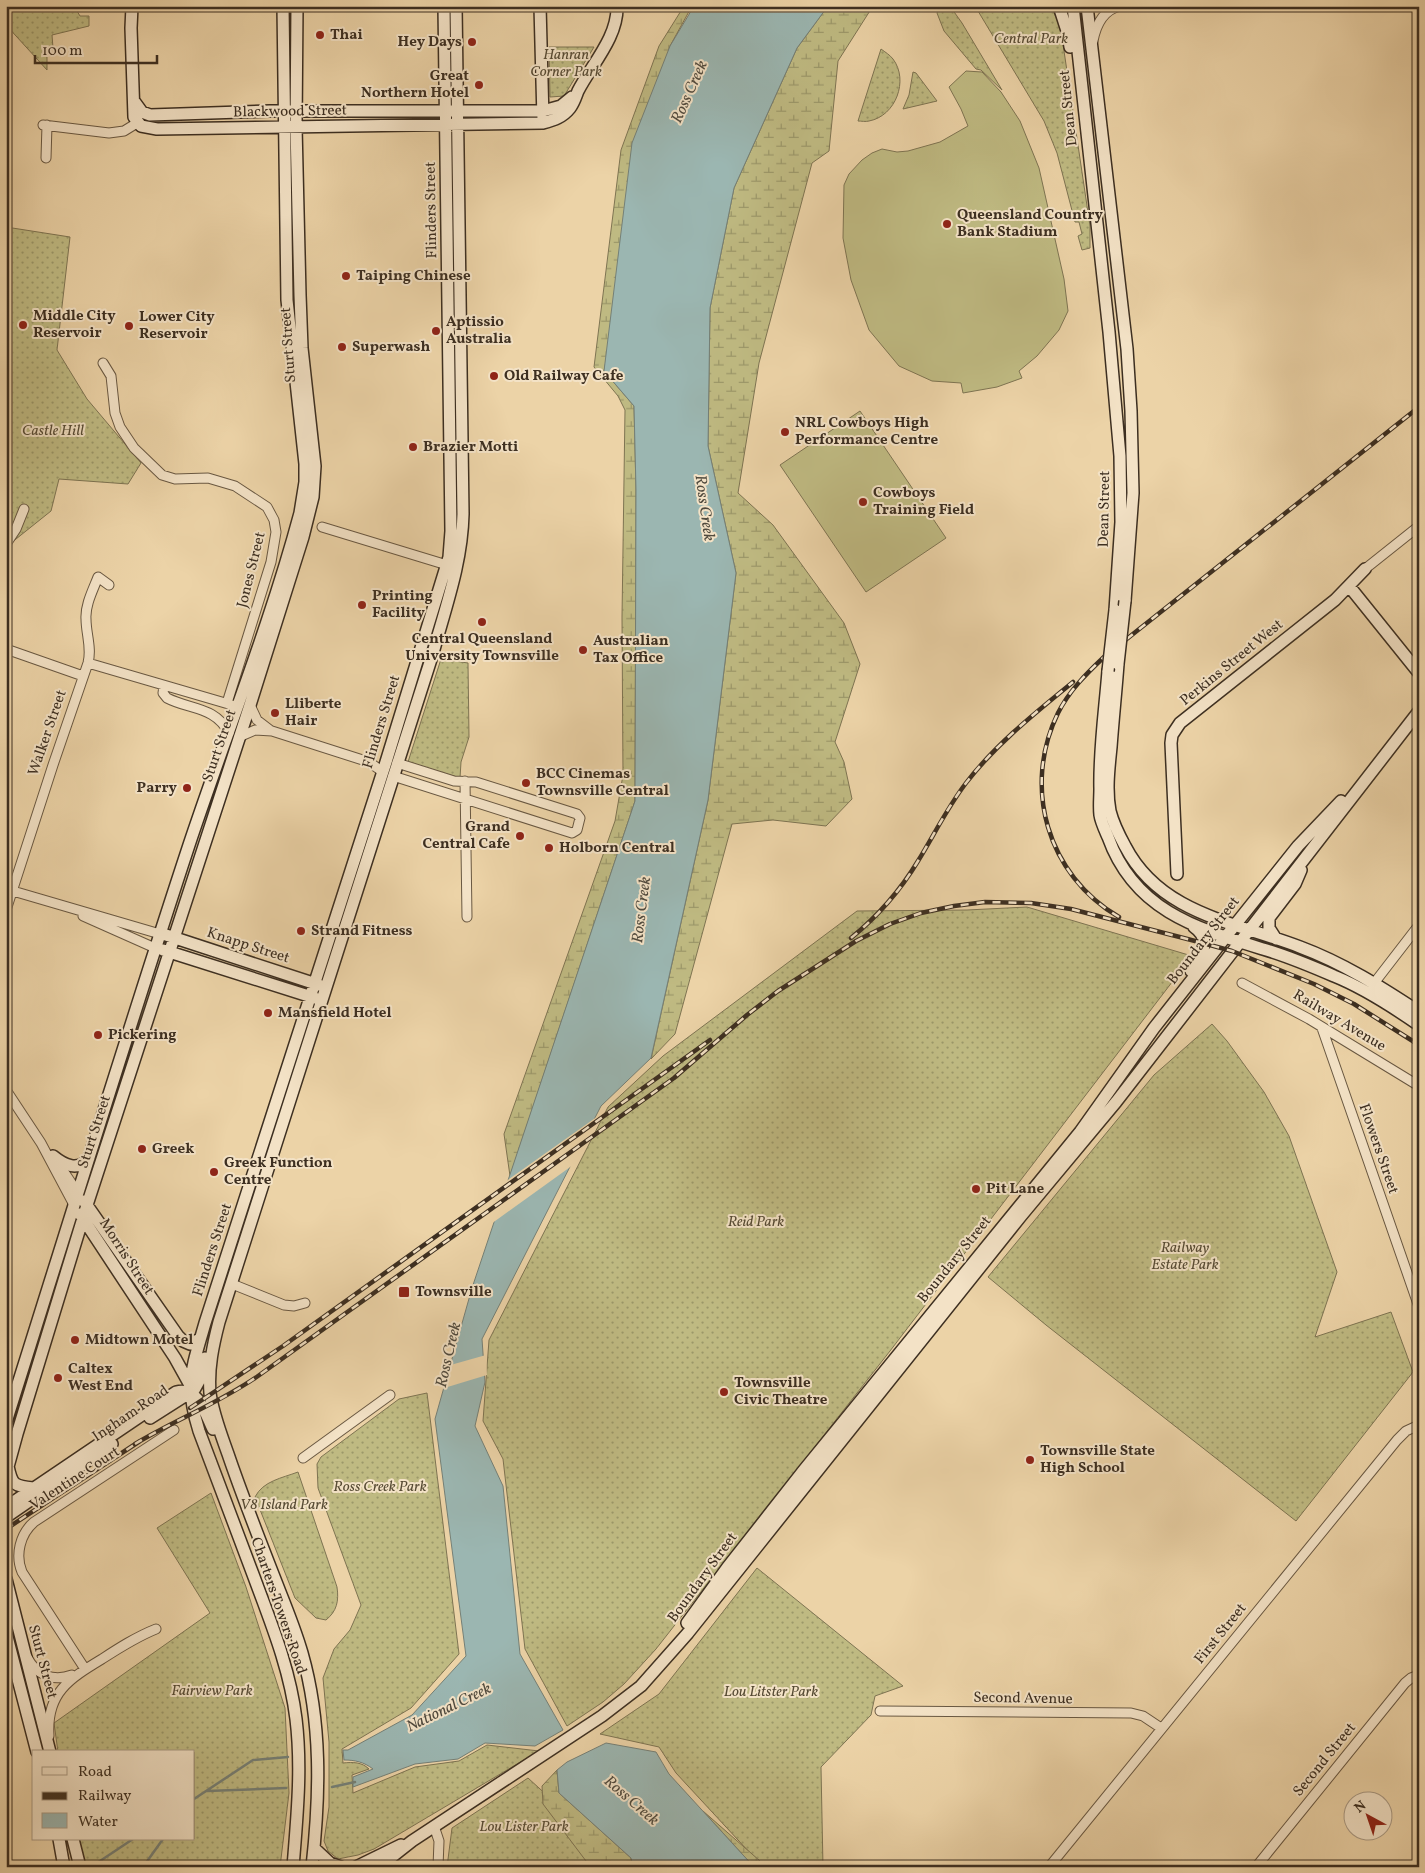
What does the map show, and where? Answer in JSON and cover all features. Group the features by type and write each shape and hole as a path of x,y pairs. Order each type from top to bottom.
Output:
{"main road":[{"path":"126,6 131,28"},
{"path":"132,6 134,101 141,118"},
{"name":"Sturt Street","path":"7,1470 12,1432 74,1248 223,784 234,735 234,704 296,530 305,482 305,464 287,300 290,127 284,111 283,6"},
{"name":"Sturt Street","path":"290,127 297,112 297,6"},
{"name":"Flinders Street","path":"210,1378 213,1345 326,987 390,768 446,565 451,531 444,6"},
{"name":"Flinders Street","path":"190,1389 193,1365 200,1339 314,984 433,652 458,568 462,542 463,514 456,6"},
{"path":"540,6 543,117 555,120 569,109 602,52 616,22 617,6"},
{"path":"1059,6 1068,34 1071,58 1083,95"},
{"name":"Dean Street","path":"1073,6 1112,356 1122,498 1120,552 1100,775 1100,815 1114,855 1126,875 1156,904 1188,922 1240,942"},
{"name":"Dean Street","path":"1087,6 1128,366 1133,484 1131,534 1109,775 1110,811 1119,836 1132,861 1143,874 1166,893 1192,909 1248,930"},
{"name":"Blackwood Street","path":"446,110 543,117 458,124 157,129 143,127 141,118 157,115 284,111 446,110"},
{"path":"157,115 157,129"},
{"path":"1108,324 1113,333 1124,341 1112,356"},
{"path":"1112,356 1124,357 1128,366"},
{"path":"446,565 455,558 463,514"},
{"name":"Perkins Street West","path":"1178,874 1171,743 1175,728 1335,600 1365,569"},
{"path":"1349,586 1419,673"},
{"name":"Boundary Street","path":"379,1867 412,1841 610,1710 641,1686 732,1579 1021,1216 1116,1102 1419,711"},
{"name":"Sturt Street","path":"6,1422 155,948 212,780 234,735"},
{"name":"Boundary Street","path":"666,1657 683,1629 727,1568 823,1447 1080,1132 1161,1019 1235,925 1298,846 1370,772"},
{"path":"212,780 223,784"},
{"path":"1276,939 1269,928 1269,918 1295,884 1312,848"},
{"path":"1161,1019 1200,958 1203,950 1203,934 1188,922"},
{"path":"1248,930 1300,947 1337,963 1374,982 1419,1012"},
{"name":"Knapp Street","path":"160,934 326,987"},
{"path":"1240,942 1335,976 1368,993 1419,1026"},
{"path":"194,960 199,945"},
{"name":"Knapp Street","path":"155,948 321,1000"},
{"path":"53,1156 63,1163 75,1166 82,1165 89,1158"},
{"name":"Morris Street","path":"78,1193 172,1329 188,1344 195,1343 200,1339"},
{"name":"Morris Street","path":"74,1205 175,1358 190,1389"},
{"path":"74,1248 89,1241 103,1248"},
{"path":"220,1322 206,1356 199,1381 190,1389 203,1407 235,1474"},
{"name":"Charters Towers Road","path":"210,1378 213,1408 235,1474 299,1642 311,1691 318,1747 312,1867"},
{"name":"Ingham Road","path":"6,1507 176,1392 190,1389"},
{"name":"Ingham Road","path":"6,1517 190,1389"},
{"name":"Charters Towers Road","path":"190,1389 195,1417 275,1632 289,1680 296,1716 299,1763 293,1867"},
{"path":"161,1411 180,1406 188,1409 195,1417"},
{"path":"7,1470 14,1484 34,1488"},
{"name":"Sturt Street","path":"6,1579 49,1750"},
{"name":"Sturt Street","path":"6,1634 36,1750"},
{"path":"59,1840 64,1867"},
{"path":"73,1840 79,1865"},
{"name":"Boundary Street","path":"356,1867 382,1853 412,1841"},
{"path":"314,1848 330,1863 341,1867"}],"street":[{"path":"1093,57 1094,39 1100,22 1109,11 1120,6"},
{"name":"Blackwood Street","path":"46,158 45,125 109,133 124,131 141,118"},
{"name":"Jones Street","path":"103,363 111,376 115,413 120,427 143,458 167,477 204,477 235,486 266,507 274,520 276,532 273,554 234,704 213,714"},
{"path":"6,544 16,529 24,509"},
{"name":"Perkins Street West","path":"1365,569 1419,526"},
{"path":"322,528 446,565"},
{"name":"Walker Street","path":"6,910 9,890 88,663 90,650 86,620 89,602 98,578 109,585"},
{"path":"6,649 83,676"},
{"path":"88,663 111,668 164,686 171,686 234,704 272,731"},
{"path":"164,686 163,693 166,698 213,714 234,735 255,730 272,731 390,768 454,781 476,782 577,814 580,818 576,832 572,833 464,799 390,768"},
{"path":"465,781 466,916"},
{"path":"9,890 160,934"},
{"path":"65,907 155,948"},
{"path":"1374,982 1419,925"},
{"path":"130,938 133,926"},
{"name":"Railway Avenue","path":"1242,983 1309,1019 1419,1086"},
{"name":"Flowers Street","path":"1322,1028 1419,1307"},
{"name":"Morris Street","path":"8,1096 41,1143 74,1205"},
{"name":"Morris Street","path":"41,1143 53,1156 78,1193"},
{"path":"232,1284 284,1305 294,1306 305,1302"},
{"path":"303,1458 390,1395"},
{"name":"First Street","path":"1049,1867 1397,1440 1406,1431 1419,1425"},
{"name":"Valentine Court","path":"85,1669 22,1572 18,1558 22,1539 34,1522 174,1430"},
{"path":"50,1750 49,1721 52,1704 64,1685 85,1669 129,1642 156,1629"},
{"path":"23,1647 30,1662 42,1674 48,1677 62,1678 85,1669"},
{"name":"Second Street","path":"1256,1867 1406,1683 1411,1678 1419,1675"},
{"name":"Second Avenue","path":"880,1711 1131,1713 1143,1716 1161,1728"},
{"path":"434,1826 439,1841 438,1867"}],"green space":[{"path":"6,6 74,6 80,16 89,16 89,26 52,35 53,48 47,48 47,70 6,25"},
{"path":"684,6 692,6 670,46 604,371 634,406 636,490 635,801 510,1176 504,1134 615,821 623,775 622,617 625,410 618,396 594,367 621,150 659,46"},
{"path":"828,6 873,6 838,61 829,151 812,163 759,363 738,493 773,525 844,623 860,664 835,742 844,762 852,799 826,826 773,820 732,824 675,1034 651,1059 708,800 736,573 708,446 710,308 734,188 797,48"},
{"path":"942,6 952,9 962,23 1002,90 981,70 976,69 944,31 937,13"},
{"name":"Central Park","path":"975,6 1050,6 1060,24 1090,226 1090,248 1082,250 1078,236 1082,234 1079,222 1075,222 1057,153 1044,121"},
{"name":"Hanran Corner Park","path":"549,47 594,47 564,96 550,97"},
{"path":"881,49 892,58 898,67 900,87 893,105 886,112 878,118 858,121"},
{"name":"Queensland Country Bank Stadium","path":"966,71 982,72 1001,92 1020,121 1039,168 1064,279 1068,311 1059,330 1037,356 1019,371 1022,378 997,387 963,393 961,383 932,381 899,366 869,330 851,280 843,238 844,185 849,174 862,160 882,149 897,152 908,151 940,142 968,126 949,87"},
{"path":"913,72 916,73 937,101 903,109 909,95"},
{"name":"Castle Hill","path":"6,227 70,237 57,350 87,399 141,463 128,484 59,479 51,511 6,547"},
{"name":"Cowboys Training Field","path":"860,411 946,538 866,592 780,465"},
{"path":"441,659 468,663 469,737 461,762 460,778 408,762"},
{"name":"Reid Park","path":"1027,907 1192,956 890,1351 656,1649 624,1684 603,1702 567,1726 525,1649 503,1459 483,1421 489,1340 608,1107 663,1056 857,911 967,910"},
{"name":"Railway Estate Park","path":"1212,1024 1227,1041 1264,1092 1289,1136 1337,1272 1315,1337 1391,1312 1413,1372 1296,1521 1046,1325 988,1277 1154,1075"},
{"name":"Ross Creek Park","path":"427,1393 459,1654 411,1708 342,1749 343,1763 357,1763 369,1769 352,1775 353,1793 415,1767 459,1761 487,1745 539,1751 374,1849 338,1859 328,1851 324,1841 329,1807 329,1742 323,1678 334,1649 350,1630 361,1605 318,1488 317,1464 321,1457 399,1399"},
{"name":"V8 Island Park","path":"298,1472 337,1587 338,1597 336,1605 333,1613 326,1620 316,1618 295,1598 255,1497 268,1484"},
{"name":"Fairview Park","path":"211,1493 246,1587 285,1708 289,1793 280,1867 86,1867 79,1840 195,1840 195,1750 58,1750 54,1723 210,1613 157,1528"},
{"name":"Lou Litster Park","path":"757,1568 903,1686 875,1696 871,1715 821,1767 823,1867 763,1867 676,1773 659,1747 600,1734 659,1694"},
{"path":"557,1770 559,1793 631,1858 633,1867 591,1867 586,1861 543,1804 542,1786"},
{"name":"Lou Lister Park","path":"528,1778 616,1858 620,1867 447,1867 452,1828"},
{"path":"703,1811 760,1861 767,1867 754,1867"}],"water":[{"name":"Ross Creek","path":"694,6 828,6 797,48 734,188 710,308 708,446 736,573 708,800 651,1058 601,1106 482,1339 485,1382 475,1426 503,1486 520,1654 563,1730 535,1746 485,1743 458,1759 415,1764 353,1787 353,1777 373,1769 359,1762 344,1760 343,1750 348,1750 412,1715 466,1656 435,1419 472,1288 635,801 636,490 634,406 604,371 632,143 670,46"},
{"name":"Ross Creek","path":"606,1743 656,1752 669,1774 754,1867 633,1867 631,1858 559,1793 557,1770 567,1762"}],"pier":[{"path":"598,1116 573,1165 491,1224 505,1182"},
{"path":"486,1355 487,1375 441,1389 447,1366"}],"waterway":[{"name":"National Creek","path":"195,1798 253,1760 288,1757"},
{"path":"332,1787 355,1782"},
{"path":"207,1791 286,1788"},
{"name":"National Creek","path":"91,1867 132,1840"},
{"path":"143,1867 162,1840"}],"railway":[{"path":"1119,917 1094,899 1074,878 1059,854 1048,827 1042,799 1042,770 1047,741 1062,705 1078,683 1104,657 1419,407"},
{"path":"851,938 879,912 904,883 953,802 966,783 990,755 1044,705 1073,682"},
{"path":"135,1444 228,1395 258,1376 674,1078 778,991 856,941 890,924 921,913 985,902 1031,903 1071,909 1199,942 1232,951 1314,984 1354,1004 1419,1045"},
{"path":"190,1408 283,1346 710,1040"},
{"path":"6,1529 140,1441"}],"place":[{"name":"Thai","path":"320,35"},
{"name":"Hey Days","path":"472,42"},
{"name":"Great Northern Hotel","path":"479,85"},
{"name":"Queensland Country Bank Stadium","path":"947,224"},
{"name":"Taiping Chinese","path":"346,276"},
{"name":"Middle City Reservoir","path":"23,325"},
{"name":"Lower City Reservoir","path":"129,326"},
{"name":"Aptissio Australia","path":"436,331"},
{"name":"Superwash","path":"342,347"},
{"name":"Old Railway Cafe","path":"494,376"},
{"name":"NRL Cowboys High Performance Centre","path":"785,432"},
{"name":"Brazier Motti","path":"413,447"},
{"name":"Cowboys Training Field","path":"863,502"},
{"name":"Printing Facility","path":"362,605"},
{"name":"Central Queensland University Townsville","path":"482,622"},
{"name":"Australian Tax Office","path":"583,650"},
{"name":"Lliberte Hair","path":"275,713"},
{"name":"BCC Cinemas Townsville Central","path":"526,783"},
{"name":"Parry","path":"187,788"},
{"name":"Grand Central Cafe","path":"520,836"},
{"name":"Holborn Central","path":"549,848"},
{"name":"Strand Fitness","path":"301,931"},
{"name":"Mansfield Hotel","path":"268,1013"},
{"name":"Pickering","path":"98,1035"},
{"name":"Greek","path":"142,1149"},
{"name":"Greek Function Centre","path":"214,1172"},
{"name":"Pit Lane","path":"976,1189"},
{"name":"Townsville","path":"404,1292"},
{"name":"Midtown Motel","path":"75,1340"},
{"name":"Caltex West End","path":"58,1378"},
{"name":"Townsville Civic Theatre","path":"724,1392"},
{"name":"Townsville State High School","path":"1030,1460"}]}
